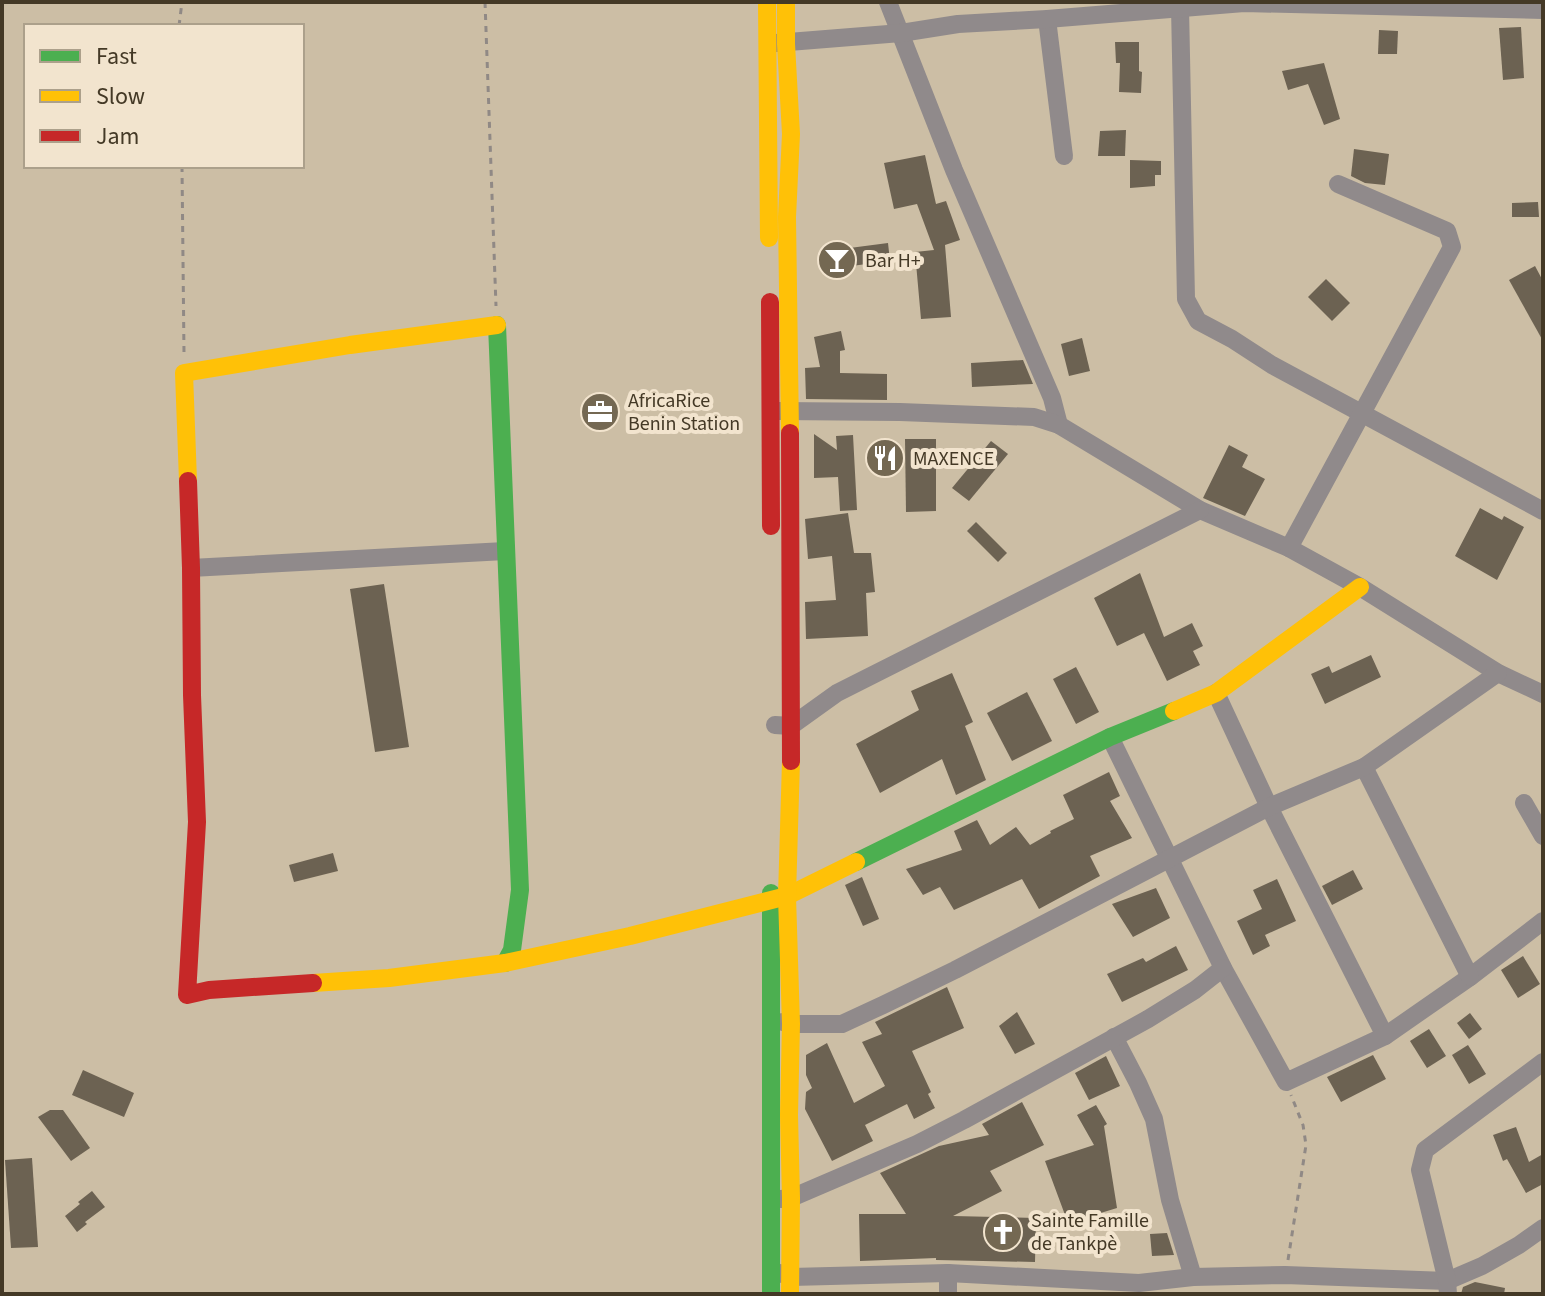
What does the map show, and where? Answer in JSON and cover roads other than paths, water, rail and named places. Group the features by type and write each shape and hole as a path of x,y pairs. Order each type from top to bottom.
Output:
{"street":[{"path":"767,2 769,250"},
{"path":"771,1294 772,1019 789,616 787,217 791,134 786,2"},
{"path":"888,2 954,170 1052,398 1059,425"},
{"path":"767,43 786,44 958,24 1244,2 1543,10"},
{"path":"1180,7 1186,299 1198,321 1361,415 1543,511"},
{"path":"1047,19 1064,156"},
{"path":"1289,548 1452,247 1447,231 1338,184"},
{"path":"770,280 771,540"},
{"path":"505,963 512,950 520,890 497,325 350,345 184,373 197,822 187,995 209,990 389,978 505,963 630,936 779,898 1110,737 1216,693 1360,587"},
{"path":"770,410 1034,417 1059,425 1200,510 1289,548 1360,587 1498,673 1543,694"},
{"path":"783,726 837,693 1200,510"},
{"path":"191,568 505,551"},
{"path":"773,640 783,726 773,765"},
{"path":"772,1019 791,1024 842,1024 955,970 1269,807 1364,767 1498,673"},
{"path":"1216,693 1269,807 1385,1036"},
{"path":"1110,737 1223,968 1286,1082 1385,1036 1543,921"},
{"path":"1364,767 1470,977"},
{"path":"1524,803 1543,836"},
{"path":"770,863 779,898 791,1024 790,1286"},
{"path":"771,1200 791,1198 917,1144 1148,1019 1195,990 1223,968"},
{"path":"1114,1037 1154,1119 1170,1200 1193,1277"},
{"path":"1447,1287 1420,1170 1425,1150 1543,1062"},
{"path":"770,1268 790,1286 948,1273 1122,1288 1193,1277 1285,1285 1447,1287 1543,1228"},
{"path":"948,1273 948,1294"}],"place":[{"name":"Bar H+","path":"837,260"},
{"name":"AfricaRice Benin Station","path":"600,412"},
{"name":"MAXENCE","path":"885,458"},
{"name":"Sainte Famille de Tankpè","path":"1003,1232"}]}
